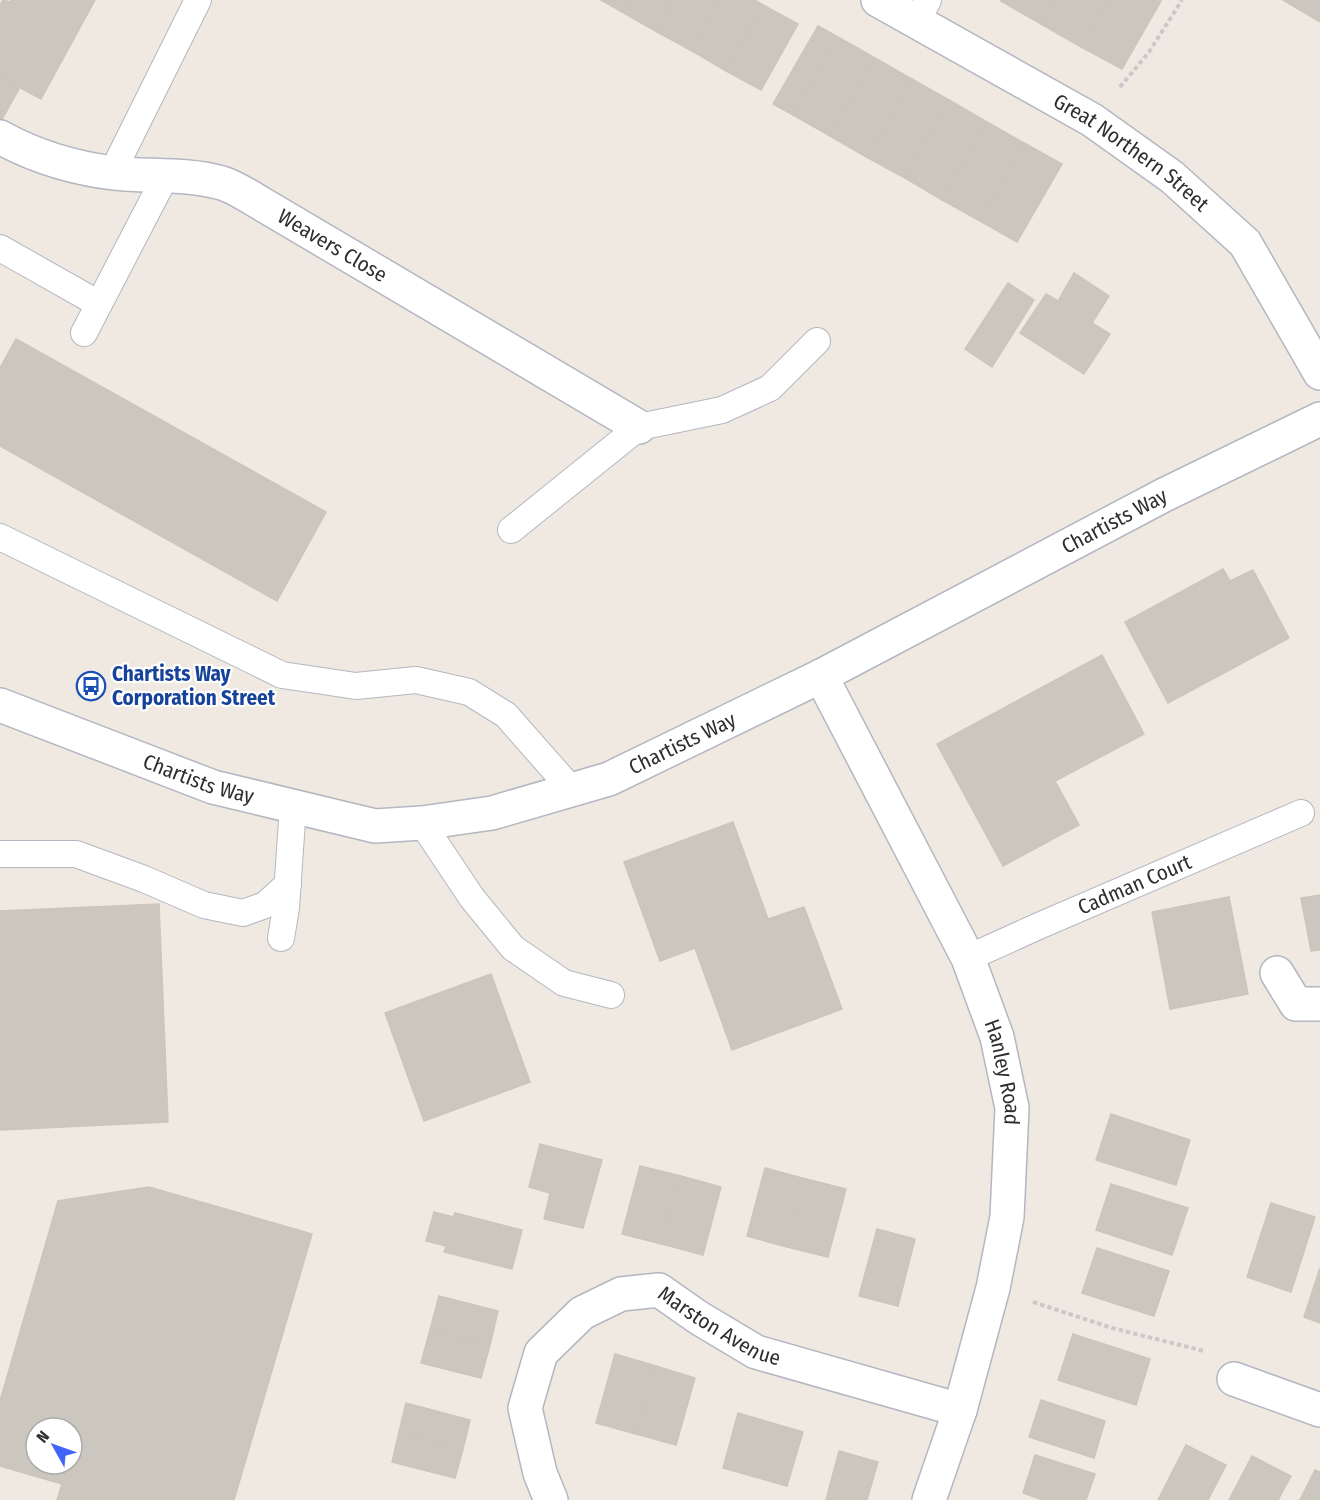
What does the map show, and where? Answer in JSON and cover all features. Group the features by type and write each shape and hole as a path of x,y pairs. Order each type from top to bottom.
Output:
{"street":[{"name":"Great Northern Street","path":"878,0 922,11 1092,120 1172,177 1245,243 1320,373"},
{"name":"Weavers Close","path":"0,137 44,157 112,173 166,176 223,183 639,427"},
{"name":"Chartists Way","path":"0,705 213,787 375,826 422,823 492,813 609,779 821,675 1164,495 1320,419"},
{"name":"Hanley Road","path":"821,675 968,958 997,1037 1012,1108 1006,1217 993,1288 960,1410 929,1500"},
{"path":"1277,973 1296,1004 1320,1004"},
{"name":"Marston Avenue","path":"551,1500 540,1473 525,1408 541,1353 582,1312 621,1294 659,1290 699,1318 756,1352 960,1410"},
{"path":"1234,1379 1320,1410"}],"lane":[{"path":"112,173 198,0"},
{"path":"84,333 166,176"},
{"path":"0,248 99,304"},
{"path":"511,530 639,427 722,410 770,388 817,341"},
{"path":"0,537 282,675 356,686 416,680 469,692 506,715 572,790"},
{"path":"281,938 288,884 293,806"},
{"name":"Cadman Court","path":"968,958 1301,813"},
{"path":"422,823 472,898 513,948 564,983 611,995"},
{"path":"0,854 76,854 204,904 243,913 266,905 288,884"}],"path":[{"path":"1092,120 1149,52 1182,0"},
{"path":"993,1288 1112,1328 1203,1350 1234,1379"}],"building":[{"path":"3,0 10,2 11,0 95,0 41,99 0,77 0,5"},
{"path":"601,0 628,0 622,12"},
{"path":"628,0 674,0 657,32 622,12"},
{"path":"674,0 720,0 692,51 657,32"},
{"path":"720,0 755,0 763,5 726,71 692,51"},
{"path":"1001,0 1055,0 1041,24"},
{"path":"1055,0 1108,0 1081,47 1041,24"},
{"path":"1108,0 1161,1 1122,69 1081,47"},
{"path":"1283,0 1320,0 1320,22"},
{"path":"763,5 798,24 761,90 726,71"},
{"path":"818,26 838,37 793,115 773,104"},
{"path":"838,37 875,58 830,136 793,115"},
{"path":"875,58 912,79 868,158 830,136"},
{"path":"0,77 20,87 0,123"},
{"path":"912,79 949,100 905,178 868,158"},
{"path":"949,100 987,122 942,200 905,178"},
{"path":"987,122 1024,143 980,221 942,200"},
{"path":"1024,143 1062,164 1017,242 980,221"},
{"path":"1074,273 1109,296 1092,323 1110,334 1084,374 1020,333 1046,294 1058,301"},
{"path":"1008,283 1034,300 992,367 965,349"},
{"path":"16,339 326,512 277,601 0,446 0,368"},
{"path":"1223,569 1230,581 1253,570 1289,638 1168,703 1125,622"},
{"path":"1102,655 1144,734 1055,781 1079,825 1003,866 937,744"},
{"path":"733,822 768,919 804,907 842,1009 732,1050 695,948 660,961 624,862"},
{"path":"1320,895 1320,950 1311,951 1301,898"},
{"path":"1229,897 1248,994 1170,1009 1152,912"},
{"path":"159,904 168,1122 0,1130 0,911"},
{"path":"491,974 530,1082 424,1121 385,1013"},
{"path":"1111,1114 1190,1140 1176,1185 1096,1160"},
{"path":"540,1144 602,1160 583,1228 544,1219 550,1193 529,1187"},
{"path":"640,1166 681,1176 662,1244 622,1234"},
{"path":"765,1168 806,1179 787,1247 747,1236"},
{"path":"681,1176 721,1187 703,1255 662,1244"},
{"path":"806,1179 846,1189 828,1257 787,1247"},
{"path":"1111,1184 1188,1208 1172,1255 1096,1230"},
{"path":"149,1187 312,1234 234,1500 57,1500 62,1484 34,1476 84,1476 84,1416 24,1416 24,1473 0,1466 0,1401 58,1201"},
{"path":"1271,1203 1315,1217 1291,1292 1247,1277"},
{"path":"434,1212 453,1217 455,1213 522,1230 512,1269 444,1252 446,1246 426,1241"},
{"path":"877,1229 915,1239 898,1306 859,1296"},
{"path":"1097,1248 1169,1271 1154,1316 1082,1293"},
{"path":"1320,1268 1320,1323 1304,1317"},
{"path":"439,1296 498,1311 490,1345 430,1330"},
{"path":"430,1330 490,1345 481,1378 421,1363"},
{"path":"1073,1334 1150,1359 1136,1405 1058,1380"},
{"path":"615,1354 656,1366 636,1434 596,1423"},
{"path":"656,1366 695,1378 676,1445 636,1434"},
{"path":"1041,1400 1105,1421 1094,1458 1029,1437"},
{"path":"406,1403 470,1420 463,1449 399,1432"},
{"path":"738,1413 803,1432 787,1486 723,1468"},
{"path":"399,1432 463,1449 455,1478 392,1462"},
{"path":"1186,1445 1226,1465 1208,1500 1158,1500"},
{"path":"839,1451 878,1462 867,1500 826,1500"},
{"path":"1035,1455 1095,1474 1086,1500 1043,1500 1023,1493"},
{"path":"1252,1456 1291,1476 1278,1500 1229,1500"},
{"path":"1315,1470 1320,1472 1320,1500 1300,1500"}],"place":[{"name":"Chartists Way Corporation Street","path":"91,686"}]}
